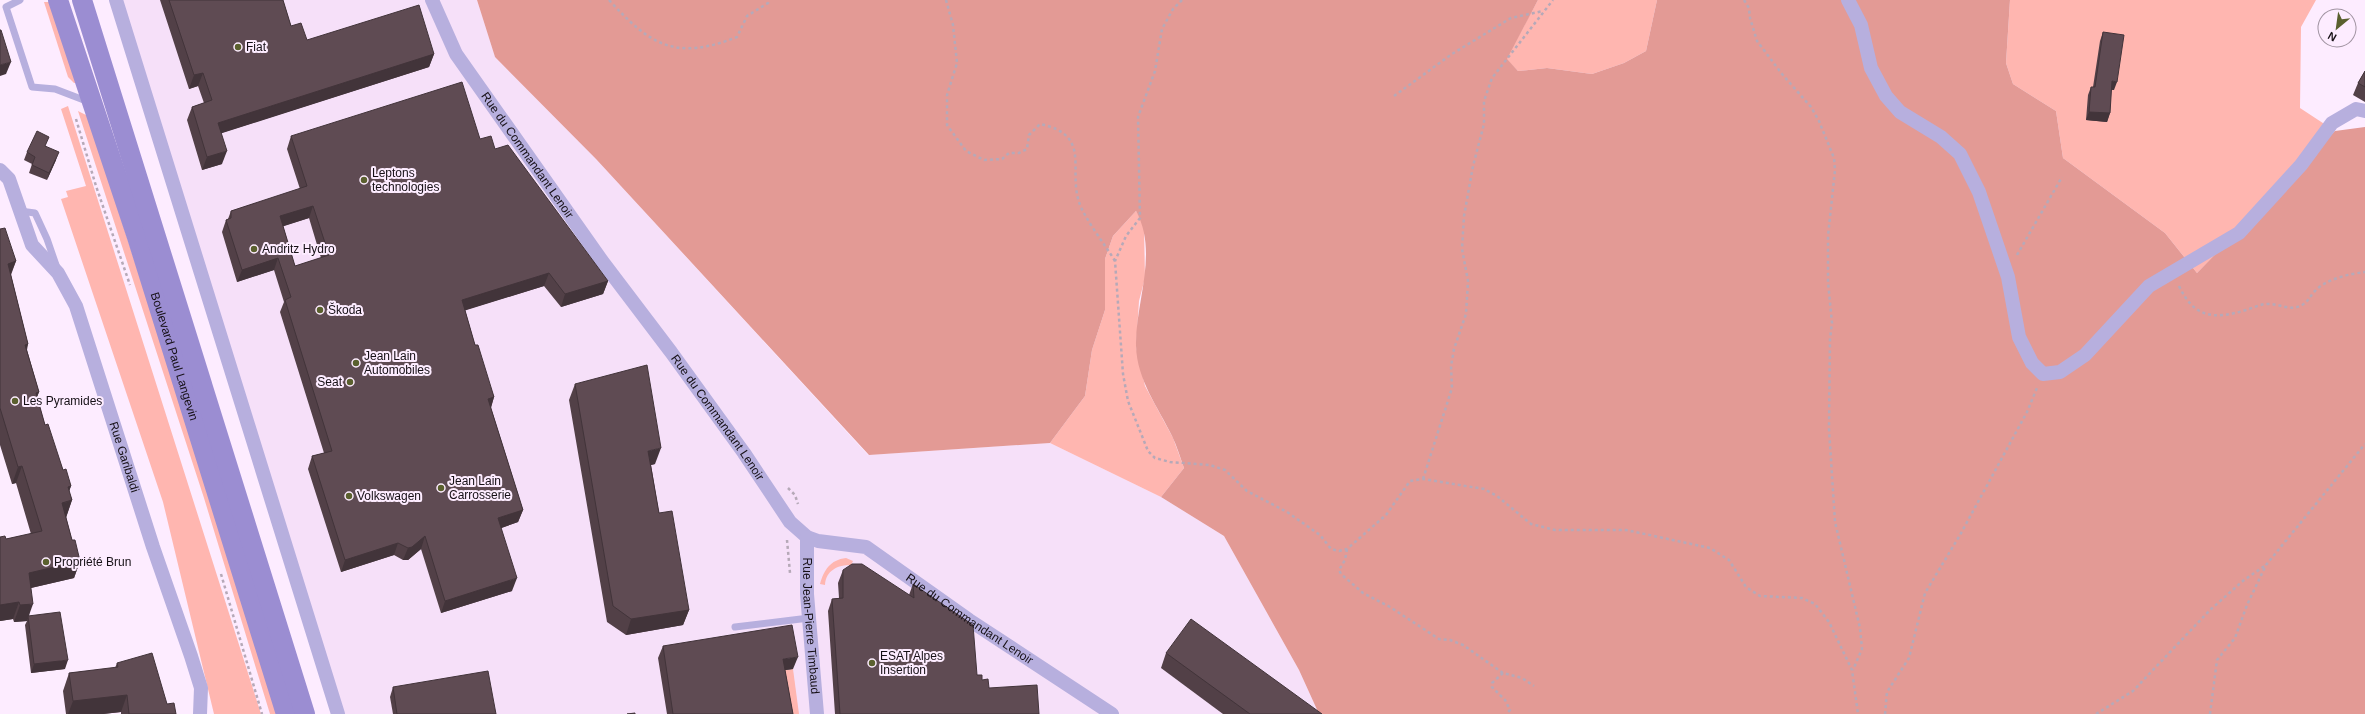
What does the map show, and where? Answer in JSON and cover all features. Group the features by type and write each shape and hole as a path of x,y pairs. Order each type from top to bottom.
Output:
{"main road":[{"name":"Boulevard Paul Langevin","path":"58,0 137,237 286,714"},
{"name":"Boulevard Paul Langevin","path":"82,0 306,714"}],"street":[{"path":"116,0 338,714"},
{"name":"Rue du Commandant Lenoir","path":"432,0 460,60 602,261 739,447 790,522 807,537 824,542 866,547 969,620 1112,714"},
{"path":"1848,0 1861,24 1871,68 1886,96 1900,112 1941,137 1960,154 1979,192 2008,277 2018,337 2032,363 2043,374 2060,372 2085,355 2149,286 2239,233 2301,165 2332,124 2356,109 2365,111"},
{"name":"Rue Garibaldi","path":"0,170 9,179 32,245 58,273 76,306 153,547 201,688 200,714"},
{"name":"Rue Jean-Pierre Timbaud","path":"807,537 809,618 817,714"}],"lane":[{"path":"20,0 3,7 32,87 55,89 92,103"},
{"path":"736,627 809,618"}],"path":[{"path":"609,0 630,23 661,45 692,49 713,47 737,37 747,16 768,3 769,0"},
{"path":"946,0 953,25 957,63 947,95 947,125 966,151 984,160 1002,159 1009,153 1019,153 1027,149 1029,135 1040,124 1057,127 1072,143 1077,163 1079,202 1115,260 1123,374 1128,401 1148,451 1155,458 1170,462 1210,465 1225,470 1247,491 1287,512 1320,535 1331,548 1339,551 1347,549 1386,515 1410,481 1422,478 1484,489 1497,496 1531,524 1555,530 1626,530 1710,548 1729,560 1746,587 1760,596 1802,598 1815,604 1829,622 1852,670 1858,714"},
{"path":"1115,260 1126,236 1140,218 1138,117 1155,71 1162,29 1172,9 1182,0"},
{"path":"1422,478 1452,388 1451,366 1454,349 1466,314 1468,281 1462,249 1464,216 1473,166 1484,124 1484,101 1492,78 1553,0"},
{"path":"1744,0 1749,8 1750,18 1758,41 1782,74 1811,107 1819,121 1834,158 1835,170 1828,236 1828,282 1832,323 1830,339 1829,430 1835,522 1860,628 1862,649 1852,670"},
{"path":"1394,96 1452,54 1511,18 1543,11"},
{"name":"Boulevard Paul Langevin","path":"69,95 96,186 132,290"},
{"path":"2008,277 2020,249 2062,177"},
{"path":"2179,268 2176,280 2189,304 2198,312 2225,316 2267,304 2290,308 2302,306 2315,291 2326,283 2351,274 2365,272"},
{"path":"1884,714 1887,692 1909,658 1926,593 1960,535 2027,412 2043,374"},
{"path":"2210,714 2217,660 2235,638 2246,605 2266,565 2365,444"},
{"path":"1347,549 1345,560 1339,570 1356,588 1439,639 1450,640 1463,646 1503,672 1522,678 1534,686"},
{"path":"2096,714 2133,691 2210,610 2244,580 2266,565"},
{"path":"219,569 262,714"},
{"path":"1503,672 1492,683 1492,686 1509,706 1510,710 1506,714"}],"shaded area":[{"path":"120,0 477,0 495,57 596,159 868,455 1050,443 1161,497 1224,536 1299,670 1319,714 342,714"},
{"path":"477,0 1538,0 1507,59 1518,71 1547,68 1592,74 1624,63 1646,51 1657,0 2010,0 2006,63 2013,84 2056,111 2063,158 2165,233 2197,273 2335,131 2365,127 2365,714 1319,714 1299,670 1224,536 1161,497 1184,468 1174,440 1144,382 1137,358 1137,329 1146,261 1146,244 1143,227 1136,211 1113,236 1105,259 1105,310 1092,350 1085,396 1050,443 869,455 596,159 495,57"},
{"path":"1538,0 1657,0 1646,51 1624,63 1592,74 1547,68 1518,71 1506,59"},
{"path":"2010,0 2316,0 2301,27 2300,108 2335,131 2197,273 2165,233 2063,158 2056,111 2013,84 2006,63"},
{"path":"44,2 51,2 79,83 74,83 68,77"},
{"path":"68,106 261,714 214,714 163,502 61,199 68,197 66,191 86,186 61,109"},
{"path":"78,111 88,116 280,714 270,714 204,498"},
{"path":"1136,211 1144,226 1145,278 1139,301 1136,347 1145,386 1173,438 1184,468 1161,497 1050,443 1085,396 1092,350 1105,310 1105,259 1113,236"},
{"path":"846,558 853,561 851,565 837,567 830,572 825,585 820,584 828,566 840,559"},
{"path":"793,669 799,714 786,714 779,671"}],"building":[{"path":"169,0 283,0 291,26 301,23 307,40 419,5 434,54 218,123 227,151 207,157 192,107 212,100 203,73 194,75"},
{"path":"0,30 11,62 0,65"},
{"path":"2103,32 2124,35 2117,82 2112,81 2110,113 2089,112 2091,87 2095,87"},
{"path":"2365,71 2365,87 2358,83"},
{"path":"462,82 480,139 491,136 495,149 508,145 608,281 565,294 549,273 462,300 475,345 478,345 494,397 488,399 523,510 498,518 517,578 445,601 425,536 412,547 408,548 398,543 345,560 312,456 332,451 285,300 291,297 278,258 242,270 226,220 231,218 231,211 307,186 291,136","holes":["313,206 329,255 295,266 280,216"]},
{"path":"37,131 49,137 45,146 59,152 49,173 32,165 35,157 27,152"},
{"path":"5,228 16,261 8,264 28,344 25,345 39,392 36,393 45,425 48,424 63,470 66,469 71,486 68,487 72,500 62,503 72,540 75,540 80,561 29,573 33,604 20,605 19,602 0,605 0,537 5,536 6,539 42,531 22,466 18,467 0,408 0,229"},
{"path":"647,365 661,448 648,451 659,513 672,511 689,610 631,619 613,606 575,384"},
{"path":"852,564 862,564 914,598 913,584 973,625 977,675 982,675 982,680 988,679 989,688 1037,685 1039,714 840,714 832,599 843,598 843,570"},
{"path":"60,612 68,660 34,664 28,616"},
{"path":"1191,619 1322,714 1250,714 1166,653"},
{"path":"792,625 798,657 783,659 793,714 673,714 663,646"},
{"path":"152,653 167,704 174,703 176,714 129,714 127,695 73,701 69,673 118,667 117,663"},
{"path":"488,671 496,714 397,714 393,687"}],"place":[{"name":"Fiat","path":"238,47"},
{"name":"Leptons technologies","path":"364,180"},
{"name":"Andritz Hydro","path":"254,249"},
{"name":"Škoda","path":"320,310"},
{"name":"Jean Lain Automobiles","path":"356,363"},
{"name":"Seat","path":"350,382"},
{"name":"Les Pyramides","path":"15,401"},
{"name":"Jean Lain Carrosserie","path":"441,488"},
{"name":"Volkswagen","path":"349,496"},
{"name":"Propriété Brun","path":"46,562"},
{"name":"ESAT Alpes Insertion","path":"872,663"}]}
